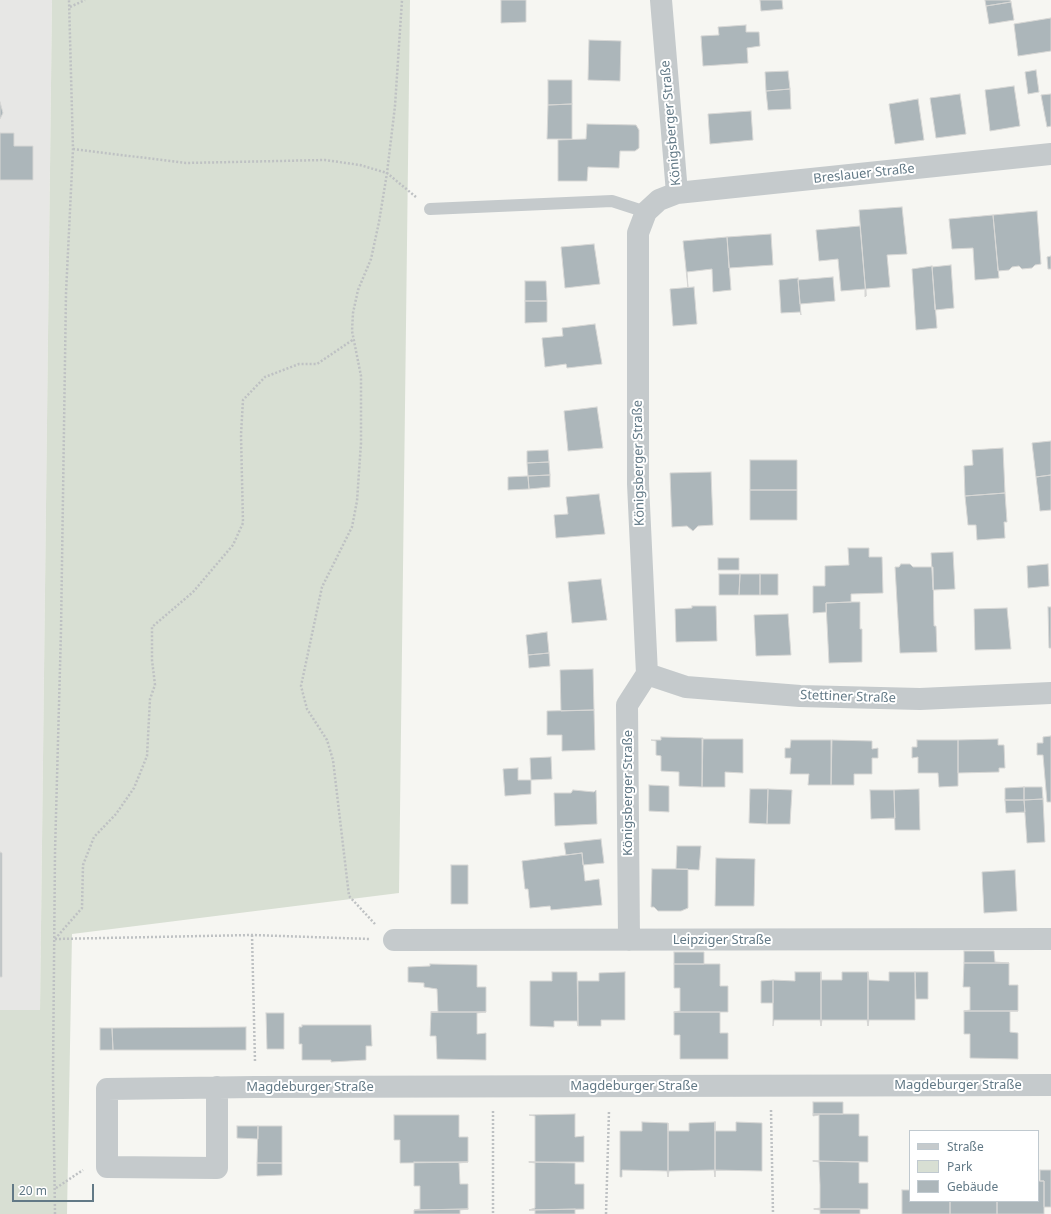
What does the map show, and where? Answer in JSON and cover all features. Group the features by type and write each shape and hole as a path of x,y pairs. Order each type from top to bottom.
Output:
{"street":[{"name":"Königsberger Straße","path":"628,940 627,705 647,674 638,484 638,232 646,212 659,200 677,193 661,0"},
{"name":"Breslauer Straße","path":"677,193 1051,154"},
{"name":"Stettiner Straße","path":"647,674 686,687 800,696 920,700 1051,693"},
{"name":"Leipziger Straße","path":"394,940 1051,939"},
{"name":"Magdeburger Straße","path":"107,1167 107,1089 217,1087 1051,1085"},
{"path":"107,1167 217,1168 217,1087"}],"lane":[{"path":"430,208 612,201 646,212"}],"path":[{"path":"55,1214 56,1188 53,1076 55,939 66,301 73,149 69,0"},
{"path":"70,7 85,0"},
{"path":"394,940 366,917 349,896 338,792 333,760 327,740 307,709 301,686 322,587 352,526 357,501 361,443 361,376 352,331 353,313 358,290 370,259 379,222 387,173 395,106 402,0"},
{"path":"73,149 186,163 325,160 360,165 387,173 430,208"},
{"path":"55,939 82,908 83,865 94,837 116,814 134,788 147,756 150,699 156,686 152,660 152,627 193,592 233,544 243,523 241,435 243,400 265,377 299,364 317,364 354,339"},
{"path":"55,939 252,935 394,940"},
{"path":"252,935 255,1087"},
{"path":"770,1085 773,1214"},
{"path":"493,1086 493,1214"},
{"path":"606,1214 609,1086"},
{"path":"56,1188 85,1169 107,1167"}],"shaded area":[{"path":"0,0 52,0 40,1010 0,1010"}],"green space":[{"path":"52,0 410,0 399,893 72,934 67,1214 0,1214 0,1010 40,1010"}],"building":[{"path":"501,0 526,0 526,22 501,23"},
{"path":"760,0 782,0 783,9 761,11"},
{"path":"985,0 1010,0 1011,2 986,6"},
{"path":"1011,2 1014,20 989,24 986,6"},
{"path":"1051,18 1051,51 1018,56 1014,24"},
{"path":"746,25 746,32 759,32 760,46 747,48 748,63 703,66 701,36 719,35 718,27"},
{"path":"589,40 621,41 620,81 588,80"},
{"path":"1036,70 1039,92 1028,94 1025,72"},
{"path":"788,71 790,89 766,91 765,72"},
{"path":"548,80 572,80 572,104 548,105"},
{"path":"1014,86 1020,126 990,131 985,90"},
{"path":"790,89 791,109 768,110 766,91"},
{"path":"960,94 966,134 936,138 930,98"},
{"path":"1051,94 1051,126 1047,127 1041,95"},
{"path":"918,99 924,140 895,144 889,104"},
{"path":"0,102 3,113 0,119"},
{"path":"572,104 572,139 547,139 548,105"},
{"path":"751,111 753,140 710,144 708,114"},
{"path":"587,124 636,125 639,130 639,148 635,151 620,151 619,168 588,167 587,181 558,181 558,140 586,139"},
{"path":"0,133 14,133 14,146 33,146 33,180 0,180"},
{"path":"902,207 907,254 887,255 890,287 866,289 866,296 859,210"},
{"path":"1037,211 1041,264 1035,265 1032,268 1022,269 1019,266 1012,267 1009,270 998,271 993,215"},
{"path":"993,215 999,278 975,280 973,248 952,249 949,219"},
{"path":"860,226 866,296 865,297 865,289 841,291 838,259 819,261 816,230"},
{"path":"771,234 773,265 729,268 727,237"},
{"path":"727,237 731,290 713,292 712,269 687,272 688,288 683,241"},
{"path":"594,244 600,284 565,288 561,247"},
{"path":"1051,256 1051,269 1048,269 1047,257"},
{"path":"951,265 954,308 935,310 932,267"},
{"path":"932,266 937,328 916,330 912,269"},
{"path":"833,277 835,301 800,304 798,280"},
{"path":"798,278 801,315 800,312 781,313 779,280"},
{"path":"525,281 546,281 547,301 525,301"},
{"path":"694,287 697,324 673,326 670,289"},
{"path":"525,301 547,301 547,322 525,323"},
{"path":"595,324 602,364 567,368 566,364 545,367 542,338 563,336 562,328"},
{"path":"597,407 603,448 568,451 564,411"},
{"path":"1051,441 1051,475 1036,477 1032,443"},
{"path":"1003,448 1005,493 965,496 964,466 973,465 972,450"},
{"path":"548,450 549,462 527,463 527,451"},
{"path":"750,460 797,460 797,490 750,490"},
{"path":"549,462 550,475 528,476 527,463"},
{"path":"711,472 713,525 698,526 693,531 687,526 672,527 670,473"},
{"path":"550,475 550,487 529,489 528,476"},
{"path":"1051,475 1051,510 1040,511 1036,477"},
{"path":"528,476 529,489 508,490 508,477"},
{"path":"750,490 797,490 797,520 750,520"},
{"path":"1005,493 1007,522 1004,522 1005,538 977,540 976,525 968,525 965,496"},
{"path":"599,494 605,534 556,538 554,515 568,514 566,497"},
{"path":"848,548 869,548 869,557 882,557 883,593 851,594 851,602 826,603 826,612 813,613 813,586 825,586 825,566 849,565"},
{"path":"953,552 955,589 933,590 931,553"},
{"path":"718,558 739,558 739,570 718,570"},
{"path":"901,564 910,564 913,567 933,567 934,626 936,626 937,652 900,653 895,567 899,567"},
{"path":"1048,564 1049,586 1028,588 1027,566"},
{"path":"719,574 740,574 739,595 719,595"},
{"path":"740,574 760,574 760,595 739,595"},
{"path":"760,574 778,574 778,595 760,595"},
{"path":"601,579 607,620 572,623 568,582"},
{"path":"860,602 862,662 829,663 826,603"},
{"path":"692,606 716,606 717,641 676,642 675,609 692,608"},
{"path":"1048,607 1051,607 1051,648 1049,648"},
{"path":"1007,608 1011,649 975,650 974,609"},
{"path":"788,614 791,655 756,656 754,615"},
{"path":"547,632 549,653 528,655 526,635"},
{"path":"549,653 550,666 529,668 528,655"},
{"path":"593,669 594,710 561,711 560,670"},
{"path":"594,710 595,750 562,751 562,735 547,735 547,711"},
{"path":"1051,736 1051,802 1047,802 1043,755 1037,755 1037,743 1043,743 1043,737"},
{"path":"661,737 703,738 702,787 679,786 679,772 661,771 661,756 656,755 656,741 651,740 661,740"},
{"path":"702,739 743,739 743,773 725,772 725,787 702,787"},
{"path":"998,739 998,745 1004,745 1005,768 999,768 999,772 958,773 958,740"},
{"path":"791,740 831,740 831,785 808,785 809,774 790,774 791,758 785,758 785,748 790,748"},
{"path":"832,740 872,741 872,749 878,748 878,758 872,758 872,774 854,774 854,785 831,785"},
{"path":"917,740 958,740 958,786 939,787 938,773 918,773 918,757 912,758 912,747 917,747"},
{"path":"551,757 552,779 531,780 530,758"},
{"path":"518,768 518,780 531,780 531,794 505,796 503,769"},
{"path":"649,785 669,786 669,812 649,811"},
{"path":"1024,787 1024,800 1005,800 1005,788"},
{"path":"1024,787 1042,787 1043,799 1024,800"},
{"path":"750,789 768,789 767,824 749,823"},
{"path":"768,789 792,790 790,824 767,824"},
{"path":"919,789 920,830 895,830 894,790"},
{"path":"573,790 594,792 596,790 597,824 555,826 554,793 571,793"},
{"path":"870,790 894,790 895,818 871,819"},
{"path":"1043,799 1045,842 1027,843 1024,800"},
{"path":"1005,800 1024,800 1025,812 1006,813"},
{"path":"601,839 604,863 583,865 582,853 566,855 564,843"},
{"path":"677,846 701,846 699,870 676,869"},
{"path":"0,852 2,853 2,977 0,977"},
{"path":"582,853 585,881 599,879 602,905 551,910 550,906 530,908 528,889 525,889 522,861"},
{"path":"716,858 755,859 754,906 715,906"},
{"path":"451,865 468,865 468,904 451,904"},
{"path":"652,869 688,869 688,908 681,911 658,911 654,907 651,907"},
{"path":"1015,870 1017,911 984,913 982,872"},
{"path":"964,951 994,951 995,962 1009,963 964,963"},
{"path":"674,952 704,952 704,964 674,964"},
{"path":"964,963 1009,963 1009,985 1018,985 1018,1011 964,1011 970,1010 970,987 963,987"},
{"path":"430,964 477,965 477,987 486,987 486,1012 438,1012 437,989 424,987 424,983 408,982 408,967 430,966"},
{"path":"674,964 720,964 720,986 728,986 728,1012 674,1012 680,1011 680,988 674,988"},
{"path":"552,972 577,972 578,1026 577,1021 554,1021 554,1027 530,1026 530,981 552,981"},
{"path":"625,972 625,1020 601,1020 601,1026 578,1026 578,981 599,981 599,973"},
{"path":"795,972 821,972 821,1026 820,1020 774,1020 773,1026 773,980 795,981"},
{"path":"842,972 868,972 868,1026 867,1020 822,1020 821,1026 821,980 842,980"},
{"path":"868,972 869,980 889,981 889,972 915,972 915,1020 869,1020 868,1026"},
{"path":"915,972 928,972 928,999 916,999"},
{"path":"773,980 773,1003 761,1003 761,981"},
{"path":"964,1011 1010,1011 1010,1032 1018,1033 1018,1059 970,1058 970,1034 964,1034"},
{"path":"431,1012 486,1012 477,1013 477,1034 486,1033 486,1060 437,1059 436,1036 430,1036"},
{"path":"674,1012 720,1012 720,1033 728,1033 728,1059 680,1059 680,1035 674,1035"},
{"path":"266,1013 284,1013 284,1049 267,1049"},
{"path":"302,1025 371,1025 372,1046 366,1046 366,1060 331,1062 331,1060 302,1060 302,1044 299,1044 299,1027 302,1027"},
{"path":"246,1027 246,1050 113,1050 112,1028"},
{"path":"100,1028 112,1028 113,1050 100,1050"},
{"path":"813,1102 843,1102 843,1114 813,1114"},
{"path":"575,1114 575,1137 584,1136 584,1162 535,1162 535,1116 529,1115"},
{"path":"813,1114 859,1114 859,1136 868,1136 868,1162 813,1161 819,1161 819,1115 813,1116"},
{"path":"394,1115 459,1115 459,1137 468,1137 468,1162 400,1163 400,1140 394,1140"},
{"path":"642,1122 668,1123 668,1177 667,1171 622,1170 622,1177 620,1177 620,1131 642,1131"},
{"path":"715,1122 715,1177 714,1170 669,1171 668,1177 668,1131 689,1131 689,1123"},
{"path":"736,1122 762,1123 762,1171 715,1170 715,1131 736,1131"},
{"path":"237,1126 258,1126 258,1139 237,1138"},
{"path":"258,1126 282,1126 282,1163 257,1163"},
{"path":"813,1161 859,1162 859,1183 868,1183 868,1209 814,1209 820,1208 820,1185 819,1162"},
{"path":"414,1162 468,1162 459,1163 460,1184 468,1184 468,1209 414,1210 420,1209 420,1186 414,1186"},
{"path":"529,1162 575,1163 575,1184 584,1184 584,1209 529,1210 535,1208 535,1163"},
{"path":"257,1163 282,1163 282,1175 257,1176"},
{"path":"1040,1170 1051,1170 1051,1207 1044,1207 1044,1181 1040,1181"},
{"path":"1039,1181 1044,1181 1044,1214 997,1214 997,1202 1039,1202"},
{"path":"902,1190 909,1190 909,1202 950,1202 950,1214 902,1214"},
{"path":"950,1202 997,1202 997,1214 950,1214"},
{"path":"468,1209 460,1210 460,1214 414,1214 414,1210"},
{"path":"575,1209 575,1214 535,1214 535,1210 529,1210"},
{"path":"814,1209 860,1209 860,1214 820,1214 820,1210"}]}
